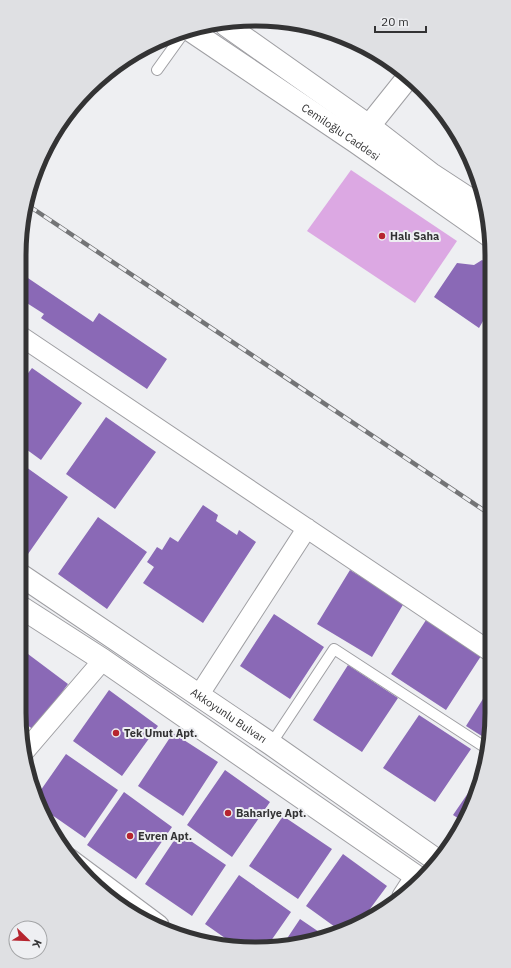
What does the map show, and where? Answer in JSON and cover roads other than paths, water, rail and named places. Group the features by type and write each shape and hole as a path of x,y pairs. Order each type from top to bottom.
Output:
{"main road":[{"name":"Cemiloğlu Caddesi","path":"228,28 484,231"},
{"name":"Cemiloğlu Caddesi","path":"196,34 431,174 480,206"},
{"path":"363,134 405,81"},
{"name":"Akkoyunlu Bulvarı","path":"26,579 271,744 433,858"},
{"path":"26,610 103,660 416,877"}],"street":[{"path":"26,341 485,648"},
{"path":"199,695 307,528"},
{"path":"29,747 103,660"},
{"path":"95,877 138,909"}],"lane":[{"path":"156,70 179,39"},
{"path":"271,744 334,649 483,746"}],"railway":[{"path":"31,207 485,511"}],"place":[{"name":"Halı Saha","path":"382,236"},
{"name":"Tek Umut Apt.","path":"116,733"},
{"name":"Bahariye Apt.","path":"228,813"},
{"name":"Evren Apt.","path":"130,836"}]}
